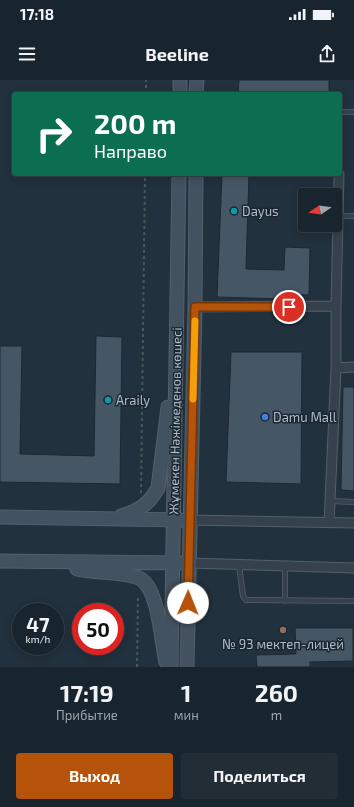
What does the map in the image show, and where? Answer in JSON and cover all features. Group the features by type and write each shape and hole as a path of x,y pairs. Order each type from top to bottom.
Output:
{"main road":[{"path":"180,80 180,92"},
{"path":"196,92 197,80"},
{"name":"Жұмекен Нәжімеденов көшесі","path":"171,667 179,176"},
{"name":"Жұмекен Нәжімеденов көшесі","path":"187,667 189,520 195,307 196,176"},
{"path":"112,519 144,507 151,500 158,488 167,414 175,386"},
{"path":"0,517 189,520"},
{"path":"0,562 189,563"},
{"path":"52,562 81,570 139,578 147,585 154,600 167,667"}],"street":[{"path":"339,176 339,188"},
{"path":"329,523 336,368 338,232"},
{"path":"195,307 336,306"},
{"path":"336,368 354,367"},
{"path":"189,520 354,523"},
{"path":"189,563 354,568"}],"lane":[{"path":"342,112 354,112"},
{"path":"342,216 354,216"},
{"path":"330,501 354,502"},
{"path":"239,565 246,600 354,601"},
{"path":"285,566 285,601"}],"path":[{"path":"146,80 146,92"},
{"path":"140,498 145,176"},
{"path":"137,667 138,595"}],"building":[{"path":"239,80 329,80 329,92 238,92"},
{"name":"Dayus","path":"222,176 249,176 246,269 284,270 285,247 310,248 309,295 285,294 285,299 217,297"},
{"name":"Araily","path":"96,336 122,337 120,484 0,482 0,346 22,346 20,454 94,456"},
{"name":"Damu Mall","path":"231,352 302,352 301,484 226,482"},
{"path":"343,387 354,387 354,491 341,490"},
{"path":"295,628 353,628 353,661 310,662 310,667 257,667 256,655 296,654"}],"slow traffic":[{"path":"193,399 195,321"}],"place":[{"name":"Dayus","path":"234,211"},
{"name":"Araily","path":"108,400"},
{"name":"Damu Mall","path":"265,417"},
{"name":"№ 93 мектеп-лицей","path":"283,630"}],"route":[{"path":"188,603 195,307 289,307"}]}
